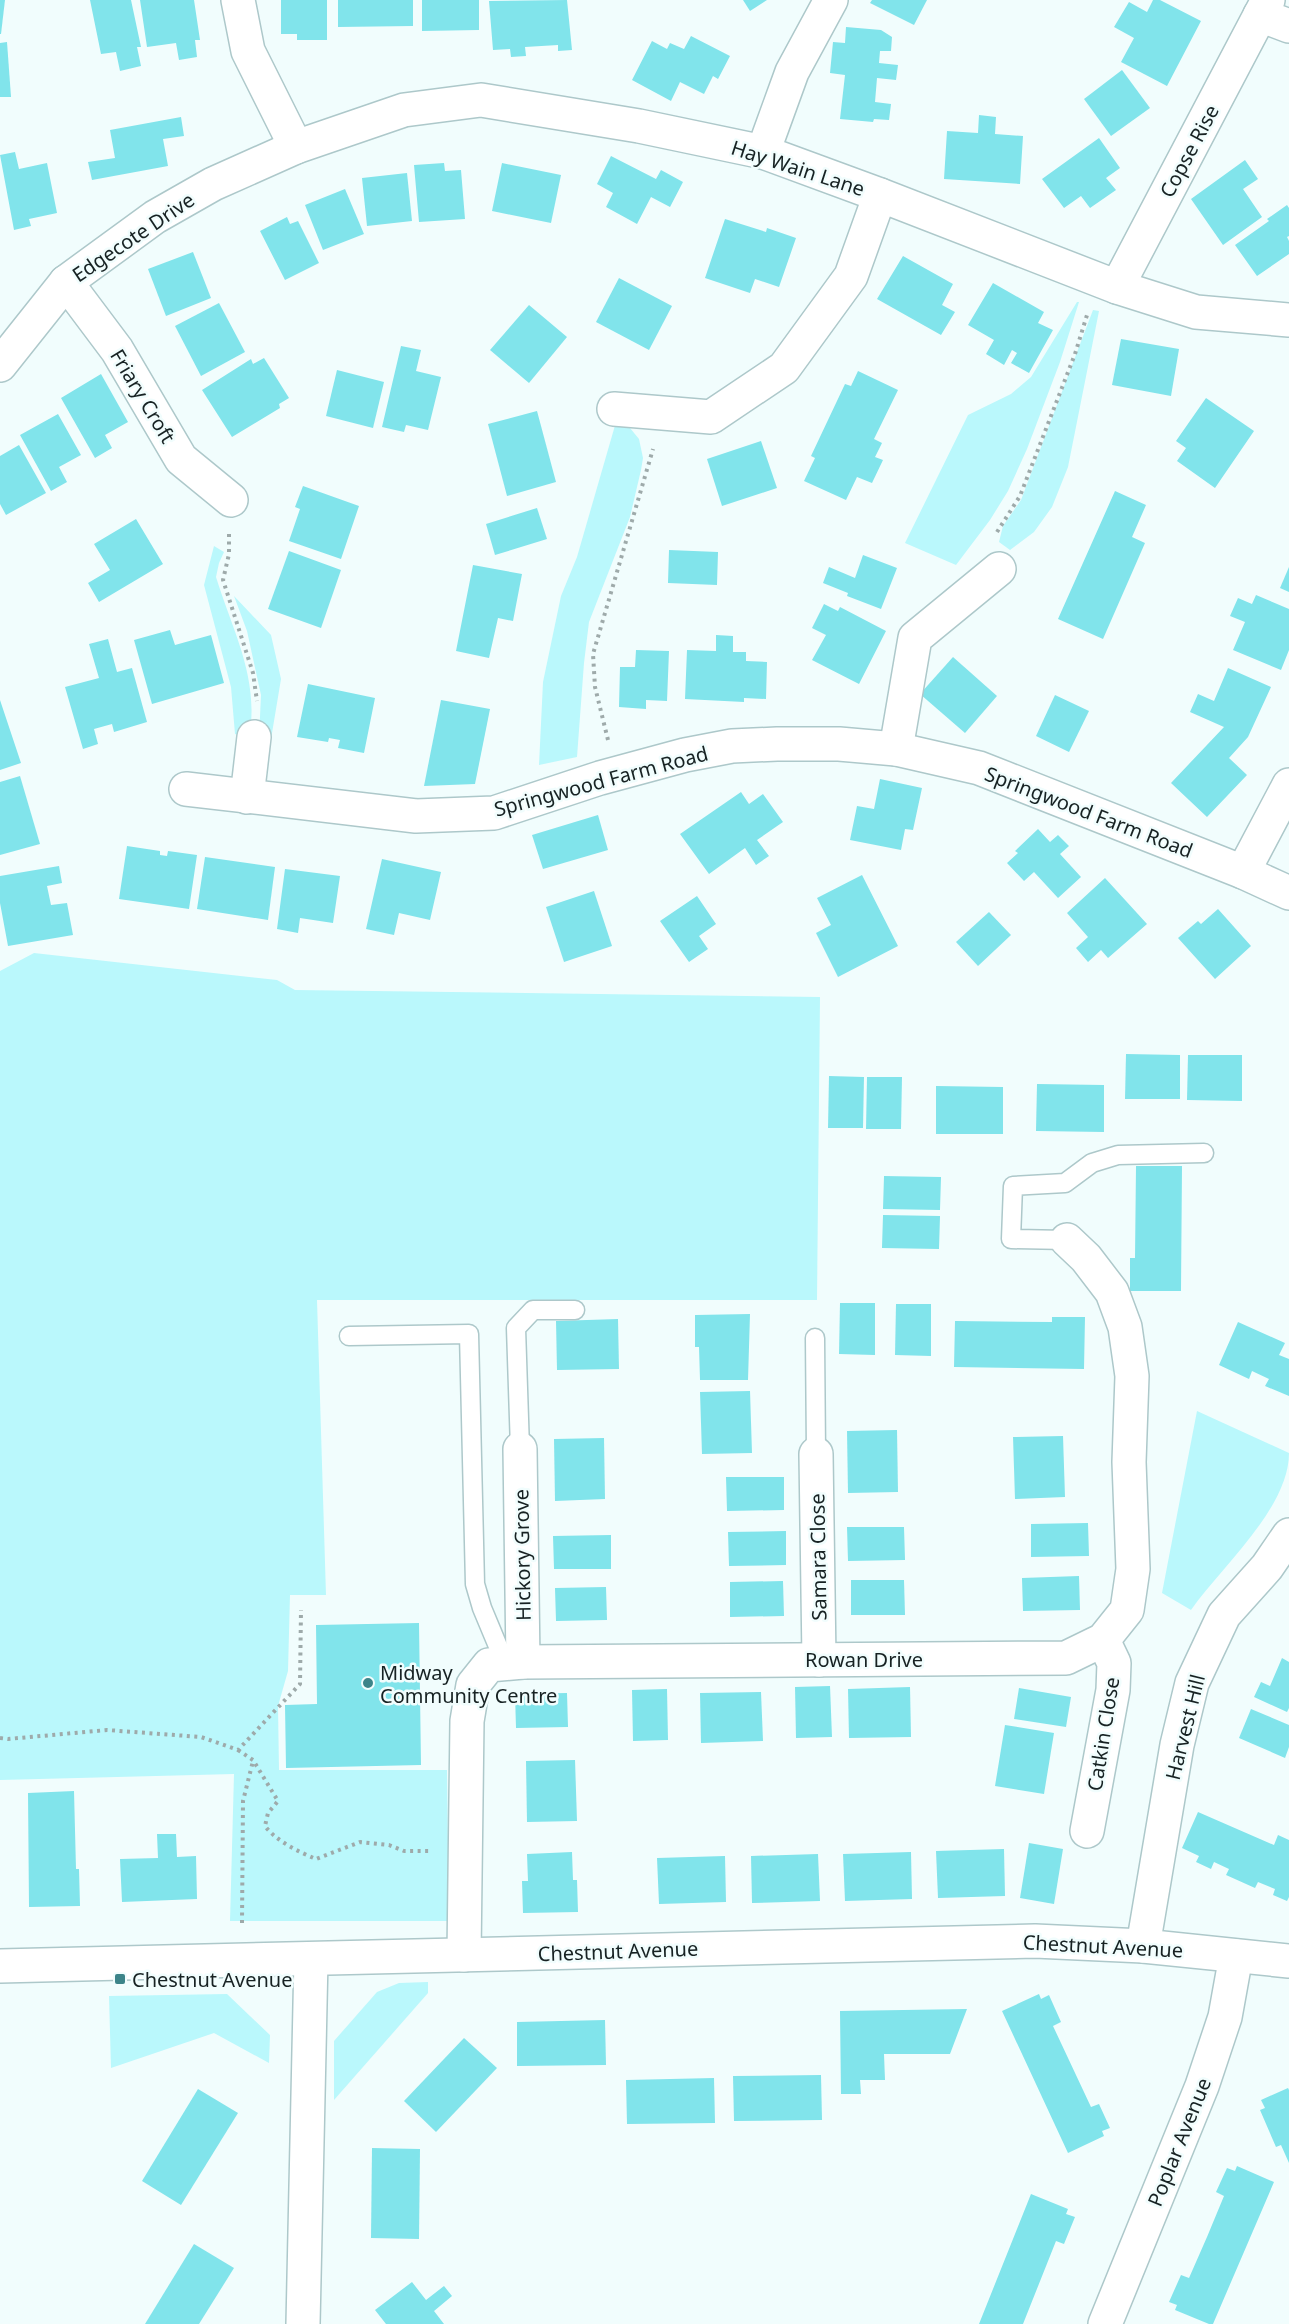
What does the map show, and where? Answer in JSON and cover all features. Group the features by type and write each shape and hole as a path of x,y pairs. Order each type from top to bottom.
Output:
{"street":[{"path":"238,0 248,51 296,147"},
{"path":"763,152 792,72 831,0"},
{"name":"Copse Rise","path":"1108,284 1272,14"},
{"name":"Hay Wain Lane","path":"296,147 404,110 481,100 639,126 763,152 1108,284 1196,312 1289,320"},
{"name":"Edgecote Drive","path":"0,365 66,282 155,217 213,184 296,147"},
{"path":"614,409 711,417 784,368 851,276 880,195"},
{"name":"Friary Croft","path":"66,282 117,350 181,459 231,500"},
{"path":"896,749 915,638 999,569"},
{"path":"247,797 254,737"},
{"name":"Springwood Farm Road","path":"186,789 416,816 494,813 616,774 685,755 732,746 839,744 896,749 979,768 1243,872 1289,893"},
{"path":"1243,872 1289,784"},
{"name":"Rowan Drive","path":"464,1955 467,1721 472,1685 489,1665 1066,1658 1102,1640 1127,1610 1133,1569 1129,1462 1132,1376 1125,1327 1112,1292 1086,1258 1067,1240"},
{"name":"Hickory Grove","path":"514,1663 520,1449"},
{"name":"Samara Close","path":"816,1454 819,1660"},
{"name":"Harvest Hill","path":"1143,1946 1176,1745 1192,1683 1224,1616 1267,1567 1289,1535"},
{"name":"Catkin Close","path":"1087,1831 1113,1690 1114,1664 1102,1640"},
{"name":"Chestnut Avenue","path":"0,1966 1035,1941 1143,1946 1289,1961"},
{"name":"Poplar Avenue","path":"1105,2324 1202,2086 1225,2017 1236,1956"},
{"path":"303,2324 311,1959"}],"lane":[{"path":"1067,1240 1011,1239 1013,1186 1065,1183 1092,1163 1118,1155 1204,1153"},
{"path":"520,1449 516,1328 533,1310 575,1310"},
{"path":"349,1336 469,1334 475,1584 482,1608 514,1663"},
{"path":"815,1338 816,1454"}],"path":[{"path":"999,569 995,544 998,530 1020,496 1075,354 1108,284"},
{"path":"616,774 595,687 592,654 664,413"},
{"path":"231,500 229,554 223,580 253,673 257,705 254,737"},
{"path":"238,1750 300,1684 301,1610"},
{"path":"0,1738 107,1730 201,1737 238,1750 253,1760 278,1801 267,1813 265,1826 271,1834 308,1856 316,1859 360,1842 390,1845 404,1851 465,1852"},
{"path":"242,1960 243,1801 253,1760"}],"shaded area":[{"path":"1079,302 1060,362 1027,449 1008,491 990,520 956,565 905,543 968,415 1011,394 1031,377"},
{"path":"1093,310 1099,311 1068,467 1052,507 1034,532 1010,550 999,542 1003,526 1021,500"},
{"path":"616,422 625,422 639,439 643,458 630,517 589,622 577,757 539,765 543,682 561,596 577,557"},
{"path":"214,546 224,552 216,577 248,676 251,696 249,738 235,734 231,687 204,585"},
{"path":"234,596 271,635 281,679 271,739 259,738 261,695 247,631"},
{"path":"34,953 277,980 295,990 820,997 817,1300 317,1300 326,1595 290,1595 288,1671 278,1706 279,1770 447,1770 449,1921 230,1921 234,1774 0,1780 0,971"},
{"path":"1197,1411 1289,1453 1286,1474 1278,1495 1266,1515 1252,1536 1191,1610 1162,1593"},
{"path":"428,1982 428,1993 334,2100 334,2041 377,1992 399,1983"},
{"path":"227,1994 270,2035 269,2063 214,2033 111,2068 109,1996"}],"building":[{"path":"0,0 5,0 1,34 0,34"},
{"path":"90,0 131,0 141,47 137,47 141,66 120,71 116,52 101,54"},
{"path":"140,0 194,0 200,40 195,40 197,57 179,60 176,43 147,47"},
{"path":"281,0 327,0 327,40 297,40 297,34 281,34"},
{"path":"338,0 413,0 413,26 338,27"},
{"path":"422,0 479,0 479,30 422,31"},
{"path":"567,0 572,50 558,51 558,45 525,47 526,56 511,57 510,49 493,50 489,1"},
{"path":"743,0 767,0 750,11"},
{"path":"872,0 927,0 914,25 870,3"},
{"path":"1153,0 1160,0 1201,21 1167,86 1121,62 1134,38 1114,27 1129,2 1147,12"},
{"path":"846,27 881,30 892,37 891,51 880,51 879,63 898,65 896,80 877,78 875,102 891,104 889,120 874,119 873,122 840,119 845,75 830,73 833,42 845,43"},
{"path":"691,36 730,56 718,79 713,76 704,94 680,82 671,101 632,80 652,41 667,49 670,43 684,49"},
{"path":"7,42 11,97 0,97 0,43"},
{"path":"1122,70 1150,108 1111,136 1084,99"},
{"path":"979,115 996,117 995,134 1023,136 1020,184 944,179 947,131 978,133"},
{"path":"181,117 184,136 163,139 168,166 92,180 88,162 115,158 110,130"},
{"path":"1099,138 1120,168 1106,178 1116,190 1090,208 1081,196 1064,208 1042,179"},
{"path":"15,152 19,169 47,163 57,213 29,219 31,226 14,230 0,155"},
{"path":"611,156 656,179 661,170 683,182 670,207 651,197 637,224 606,207 613,193 597,184"},
{"path":"1245,160 1258,179 1243,189 1262,217 1223,245 1191,199"},
{"path":"444,163 445,171 461,170 465,219 419,222 414,165"},
{"path":"502,163 561,175 551,223 492,211"},
{"path":"407,173 412,221 367,226 362,178"},
{"path":"345,189 364,234 323,250 305,205"},
{"path":"1287,205 1289,208 1289,236 1287,237 1289,254 1257,276 1235,245"},
{"path":"287,217 290,224 298,221 319,263 285,280 260,231"},
{"path":"725,219 766,232 767,228 796,238 779,287 755,279 750,293 705,278"},
{"path":"193,252 211,298 166,316 148,269"},
{"path":"903,256 953,284 942,305 955,312 941,335 877,299"},
{"path":"619,278 672,306 649,350 596,322"},
{"path":"993,283 1044,312 1038,323 1053,330 1029,373 1011,363 1017,353 1012,350 1004,365 986,354 994,340 968,325"},
{"path":"219,303 245,352 201,376 175,326"},
{"path":"529,305 567,337 529,383 490,350"},
{"path":"1121,339 1179,349 1171,396 1112,385"},
{"path":"401,346 421,350 416,371 441,377 428,430 406,425 404,432 382,427"},
{"path":"264,358 289,398 279,404 280,408 232,437 202,390 251,359 253,364"},
{"path":"337,370 384,382 373,428 326,416"},
{"path":"858,371 898,390 874,439 882,443 875,457 883,460 872,483 857,477 846,500 804,481 815,458 811,456 845,384 851,386"},
{"path":"101,374 128,422 105,435 112,448 95,458 61,398"},
{"path":"1206,398 1254,431 1215,488 1177,461 1186,448 1176,441"},
{"path":"537,411 556,482 507,496 488,424"},
{"path":"58,414 81,455 59,467 67,482 51,491 20,435"},
{"path":"761,441 777,488 722,506 707,459"},
{"path":"19,445 46,493 6,515 0,504 0,456"},
{"path":"303,486 359,506 341,559 289,541 300,509 295,507"},
{"path":"1115,491 1146,505 1132,537 1145,543 1103,639 1058,619"},
{"path":"537,508 547,539 495,555 486,524"},
{"path":"136,519 163,564 99,602 88,583 110,570 94,544"},
{"path":"669,550 718,552 717,585 668,583"},
{"path":"289,551 341,570 321,628 268,609"},
{"path":"863,555 897,568 881,609 847,596 848,593 823,583 829,567 855,578"},
{"path":"473,565 522,574 513,621 498,618 489,658 456,651"},
{"path":"1289,567 1289,592 1280,588"},
{"path":"1256,595 1289,609 1289,650 1281,670 1233,650 1245,622 1230,616 1238,598 1252,604"},
{"path":"824,604 838,611 840,607 886,631 859,684 812,660 826,635 812,628"},
{"path":"170,630 175,645 211,635 224,683 152,704 134,640"},
{"path":"716,635 733,636 733,652 746,652 746,661 767,662 766,699 744,698 744,702 685,699 687,650 716,651"},
{"path":"108,639 117,672 132,668 147,722 114,732 112,724 94,729 98,744 83,749 65,687 99,678 89,644"},
{"path":"636,650 669,651 667,701 646,700 646,709 619,707 620,667 635,667"},
{"path":"953,657 997,696 965,733 920,694"},
{"path":"1228,668 1271,687 1248,737 1229,758 1247,775 1207,817 1171,783 1224,727 1190,712 1198,694 1214,701"},
{"path":"308,684 375,698 364,753 338,748 340,740 329,738 328,742 297,737"},
{"path":"1055,695 1089,711 1069,752 1036,736"},
{"path":"0,700 21,763 0,770"},
{"path":"441,700 490,709 475,784 424,786"},
{"path":"20,776 40,844 0,855 0,782"},
{"path":"880,779 922,788 913,830 905,829 901,850 850,840 857,806 874,809"},
{"path":"741,792 749,804 763,794 783,822 757,840 769,856 756,865 745,848 709,874 680,834"},
{"path":"598,815 608,850 543,869 532,835"},
{"path":"1038,829 1050,842 1058,835 1069,846 1060,854 1081,877 1058,898 1034,872 1024,881 1007,863 1018,853 1015,851"},
{"path":"127,846 160,851 160,855 167,856 168,851 197,855 189,909 119,899"},
{"path":"205,857 275,867 268,920 197,909"},
{"path":"382,859 441,872 430,920 399,913 394,935 366,929"},
{"path":"59,866 62,883 47,886 51,905 67,903 73,935 8,946 0,903 0,876"},
{"path":"285,869 340,876 333,923 300,918 298,933 277,929"},
{"path":"862,875 898,946 838,977 816,933 831,925 817,898"},
{"path":"1105,878 1147,924 1108,958 1101,950 1088,962 1076,948 1088,937 1067,913"},
{"path":"594,891 612,946 564,962 546,907"},
{"path":"697,896 716,924 699,936 708,949 689,962 660,921"},
{"path":"1218,909 1251,946 1215,979 1178,938 1198,921 1201,924"},
{"path":"989,912 1011,935 978,966 956,942"},
{"path":"1126,1054 1180,1055 1180,1099 1125,1099"},
{"path":"1188,1055 1242,1055 1242,1101 1187,1100"},
{"path":"829,1076 864,1077 863,1128 828,1128"},
{"path":"867,1077 902,1077 901,1129 866,1129"},
{"path":"1037,1084 1104,1085 1104,1132 1036,1131"},
{"path":"936,1086 1003,1087 1003,1134 936,1134"},
{"path":"1136,1166 1182,1166 1181,1291 1130,1291 1130,1258 1135,1258"},
{"path":"884,1176 941,1177 940,1210 883,1209"},
{"path":"883,1215 940,1216 939,1249 882,1248"},
{"path":"840,1303 875,1303 875,1355 839,1354"},
{"path":"896,1304 931,1304 931,1356 895,1355"},
{"path":"750,1314 748,1380 700,1380 699,1347 695,1347 695,1315"},
{"path":"1052,1317 1085,1317 1084,1369 954,1367 955,1321 1052,1322"},
{"path":"618,1319 619,1369 557,1370 556,1321"},
{"path":"1238,1322 1285,1343 1279,1355 1289,1359 1289,1396 1265,1386 1269,1379 1252,1371 1249,1379 1219,1365"},
{"path":"750,1391 752,1453 702,1454 700,1392"},
{"path":"897,1430 898,1492 848,1493 847,1431"},
{"path":"1063,1436 1065,1497 1015,1499 1013,1437"},
{"path":"604,1438 605,1499 555,1501 554,1439"},
{"path":"726,1477 784,1477 784,1510 727,1511"},
{"path":"1088,1523 1089,1556 1031,1557 1031,1524"},
{"path":"847,1527 904,1527 905,1560 848,1561"},
{"path":"786,1531 786,1565 729,1566 728,1532"},
{"path":"611,1535 611,1569 554,1569 553,1536"},
{"path":"1079,1576 1080,1610 1023,1611 1022,1578"},
{"path":"851,1580 904,1580 905,1615 851,1615"},
{"path":"783,1581 784,1616 730,1617 730,1582"},
{"path":"606,1587 607,1620 556,1621 555,1588"},
{"name":"Midway Community Centre","path":"419,1623 421,1765 286,1768 285,1705 317,1704 316,1625"},
{"path":"1282,1658 1289,1662 1289,1708 1287,1712 1254,1697 1261,1682 1270,1686"},
{"path":"830,1686 832,1737 796,1738 795,1687"},
{"path":"910,1687 911,1737 849,1738 848,1689"},
{"path":"1019,1688 1071,1697 1066,1727 1014,1719"},
{"path":"667,1689 668,1740 633,1741 632,1690"},
{"path":"761,1692 763,1741 701,1743 700,1693"},
{"path":"567,1693 568,1727 516,1728 515,1694"},
{"path":"1251,1709 1289,1725 1289,1747 1285,1758 1239,1738"},
{"path":"1005,1725 1054,1733 1044,1794 995,1786"},
{"path":"575,1760 577,1821 527,1822 526,1761"},
{"path":"74,1791 76,1869 79,1869 80,1906 29,1907 28,1793"},
{"path":"1198,1812 1274,1845 1278,1835 1289,1840 1289,1897 1287,1901 1273,1895 1275,1889 1258,1882 1255,1888 1226,1875 1229,1869 1214,1862 1211,1869 1196,1862 1199,1856 1182,1848"},
{"path":"157,1834 176,1834 177,1857 196,1856 197,1899 122,1902 120,1859 158,1858"},
{"path":"1029,1843 1063,1849 1054,1904 1020,1898"},
{"path":"1004,1849 1005,1896 938,1898 936,1851"},
{"path":"572,1852 573,1880 577,1880 578,1912 523,1913 522,1881 528,1881 527,1854"},
{"path":"911,1852 912,1899 845,1901 843,1854"},
{"path":"818,1854 820,1901 752,1903 751,1856"},
{"path":"725,1856 726,1902 659,1904 657,1858"},
{"path":"1039,1994 1041,1999 1049,1995 1061,2022 1053,2026 1091,2107 1099,2104 1110,2128 1102,2131 1104,2136 1068,2153 1002,2011"},
{"path":"967,2009 950,2054 884,2054 885,2080 860,2080 861,2094 841,2094 840,2011"},
{"path":"605,2020 606,2065 517,2066 517,2022"},
{"path":"464,2038 497,2068 436,2132 404,2101"},
{"path":"821,2075 822,2120 734,2121 733,2076"},
{"path":"714,2078 715,2123 627,2124 626,2080"},
{"path":"1288,2088 1289,2163 1281,2145 1276,2147 1260,2110 1265,2108 1261,2100"},
{"path":"198,2089 238,2113 181,2205 142,2181"},
{"path":"372,2148 420,2149 419,2239 371,2238"},
{"path":"1237,2166 1274,2182 1213,2324 1209,2324 1175,2310 1177,2305 1169,2302 1181,2275 1189,2278 1207,2237 1224,2196 1216,2192 1227,2168 1235,2171"},
{"path":"1031,2194 1068,2209 1066,2214 1075,2217 1064,2244 1056,2241 1023,2324 979,2324"},
{"path":"194,2244 234,2268 199,2324 145,2324"},
{"path":"412,2282 426,2300 444,2286 452,2296 434,2311 444,2324 386,2324 375,2310"}],"place":[{"name":"Midway Community Centre","path":"368,1683"},
{"name":"Chestnut Avenue","path":"120,1979"}]}
